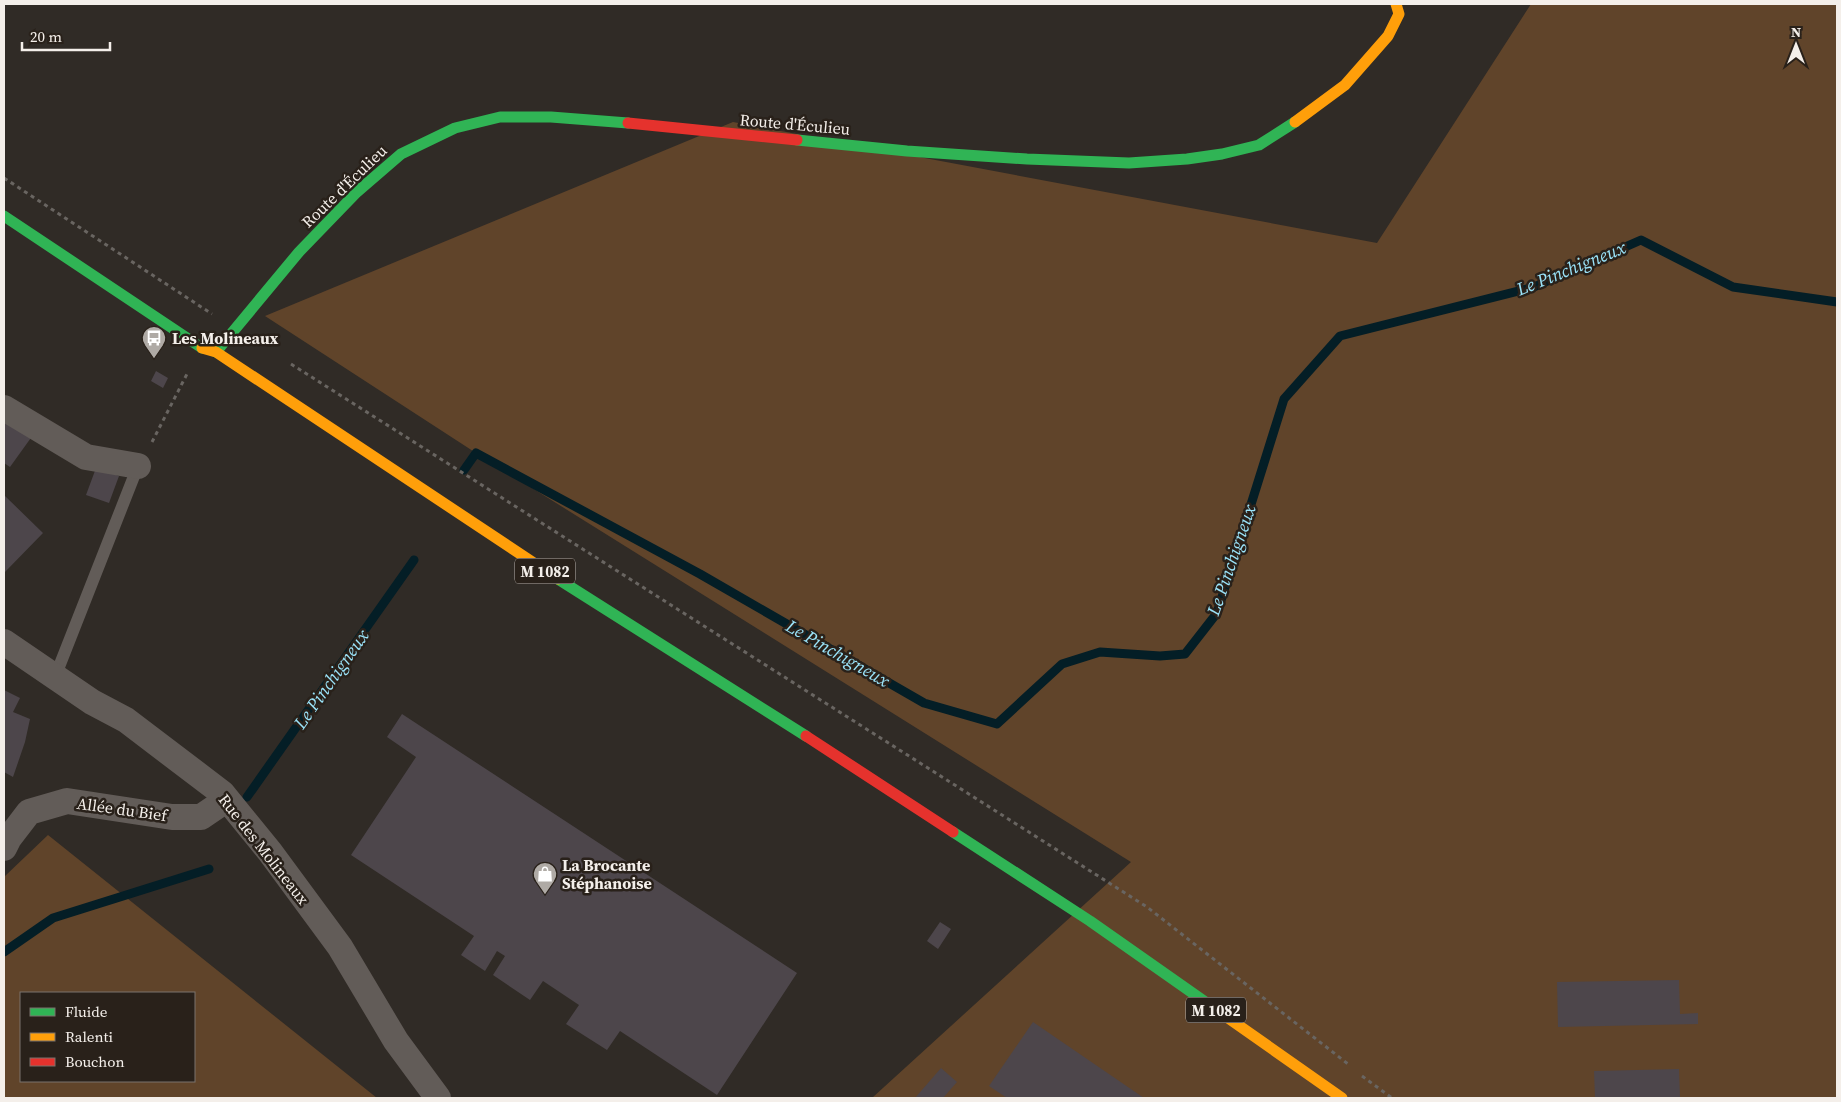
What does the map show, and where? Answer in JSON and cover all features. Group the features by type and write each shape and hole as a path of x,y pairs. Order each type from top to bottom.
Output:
{"main road":[{"name":"Route d'Éculieu","path":"216,352 299,252 357,192 401,154 455,128 500,117 551,117 641,124 907,151 1027,159 1129,163 1196,158 1259,145 1295,122 1345,85 1388,36 1399,14 1396,4"},
{"name":"M 1082","path":"4,216 200,347 216,352 582,595 775,716 1090,921 1342,1098"}],"street":[{"path":"4,408 86,457 138,466"},
{"name":"Rue des Molineaux","path":"4,642 92,702 126,720 222,793 270,852 340,947 396,1041 438,1098"},
{"name":"Allée du Bief","path":"4,848 9,838 29,812 67,801 172,817 201,817 226,800"}],"lane":[{"path":"55,677 138,466"}],"path":[{"path":"4,178 235,329"},
{"path":"138,466 200,347"},
{"path":"285,360 1147,907 1353,1068"},
{"path":"1361,1074 1392,1098"}],"shaded area":[{"path":"1531,4 1837,4 1837,1098 872,1098 1131,862 476,453 265,316 733,122 1377,243"},
{"path":"48,835 377,1098 4,1098 4,877"}],"building":[{"path":"156,371 168,378 163,388 151,381"},
{"path":"4,415 33,435 10,467 4,463"},
{"path":"96,468 119,476 109,503 86,495"},
{"path":"4,495 43,533 5,572 4,572"},
{"path":"4,690 20,698 13,712 30,719 25,742 13,777 4,772"},
{"name":"La Brocante Stéphanoise","path":"402,714 797,973 717,1095 620,1031 607,1050 566,1024 579,1005 543,981 530,1000 493,975 505,956 497,951 485,971 461,955 474,936 351,855 416,757 387,737"},
{"path":"940,922 951,929 938,949 927,941"},
{"path":"1679,980 1680,1014 1698,1013 1698,1024 1558,1027 1557,982"},
{"path":"1033,1022 1144,1098 1007,1098 989,1086"},
{"path":"941,1068 957,1082 943,1098 915,1098"},
{"path":"1679,1069 1680,1098 1595,1098 1594,1071"}],"waterway":[{"name":"Le Pinchigneux","path":"464,470 476,453 700,574 924,703 997,724 1062,664 1100,652 1160,656 1185,654 1217,613 1284,399 1340,336 1534,287 1641,240 1733,287 1837,302"},
{"name":"Le Pinchigneux","path":"247,797 414,560"},
{"name":"Le Pinchigneux","path":"4,952 53,918 209,869"}],"traffic: fast":[{"path":"216,352 299,252 357,192 401,154 455,128 500,117 551,117 628,123"},
{"path":"797,140 907,151 1027,159 1129,163 1187,159 1222,154 1259,145 1295,122"},
{"path":"4,216 202,348"},
{"path":"558,579 806,736"},
{"path":"953,832 1090,921 1221,1013"}],"traffic: slow":[{"path":"1295,122 1345,85 1388,36 1399,14 1396,4"},
{"path":"202,348 216,352 558,579"},
{"path":"1221,1013 1342,1098"}],"traffic: jam":[{"path":"628,123 797,140"},
{"path":"806,736 953,832"}],"place":[{"name":"Les Molineaux","path":"154,359"},
{"name":"La Brocante Stéphanoise","path":"545,895"}]}
